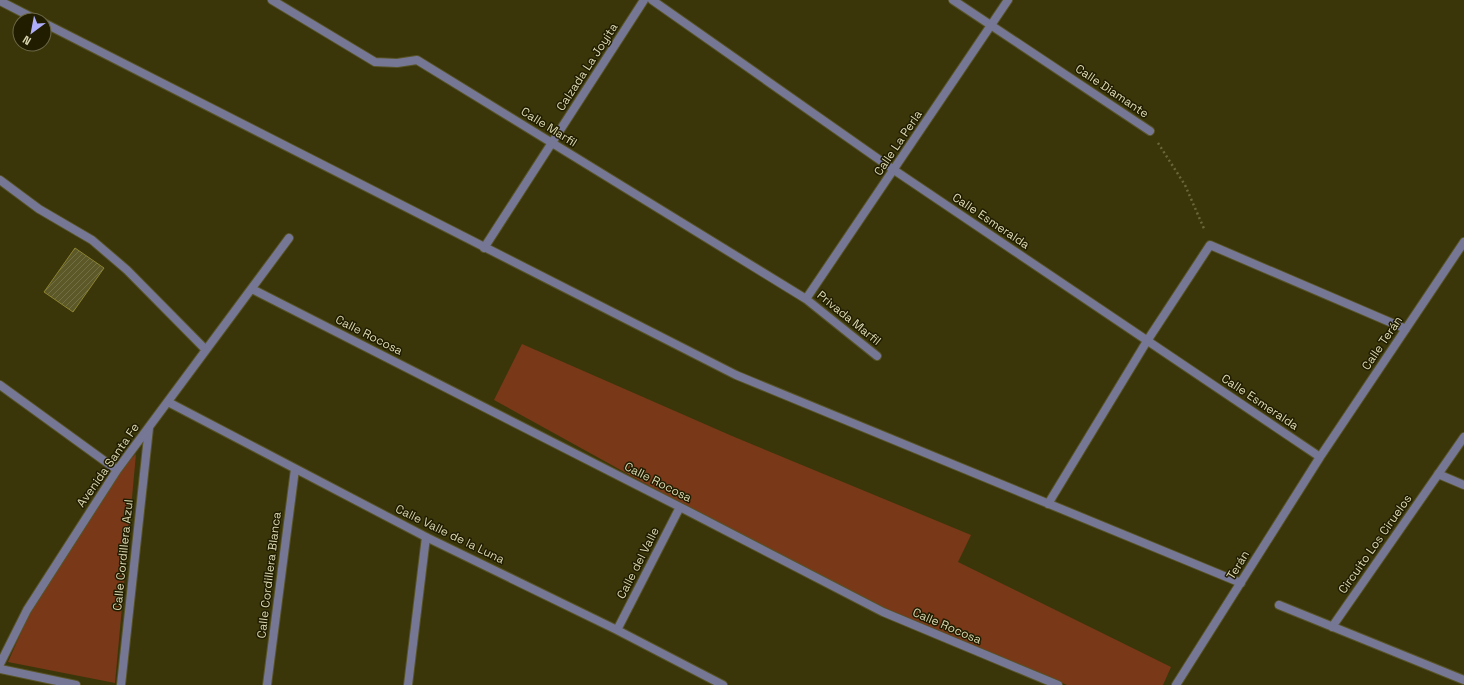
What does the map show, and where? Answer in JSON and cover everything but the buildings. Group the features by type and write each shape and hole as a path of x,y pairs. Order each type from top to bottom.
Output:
{"street":[{"name":"Calle Marfil","path":"272,0 283,3 375,62 397,63 417,60 806,299"},
{"name":"Calzada La Joyita","path":"484,248 644,0"},
{"name":"Calle Esmeralda","path":"652,0 894,170 1320,457"},
{"name":"Calle Diamante","path":"952,0 1150,131"},
{"name":"Calle La Perla","path":"806,299 1008,0"},
{"path":"0,1 21,12"},
{"path":"52,27 736,375 1241,583"},
{"path":"0,180 39,209 92,240 127,270 206,350"},
{"name":"Avenida Santa Fe","path":"0,664 27,610 117,470 289,238"},
{"name":"Calle Terán","path":"1320,457 1464,242"},
{"path":"1048,504 1147,341 1210,245 1406,328"},
{"name":"Calle Rocosa","path":"252,289 680,506 883,612 1058,685"},
{"name":"Privada Marfil","path":"806,299 877,356"},
{"path":"0,385 117,470"},
{"name":"Calle Valle de la Luna","path":"168,402 426,537 617,630 723,685"},
{"name":"Calle Cordillera Azul","path":"121,685 149,427"},
{"name":"Circuito Los Ciruelos","path":"1332,627 1464,437"},
{"name":"Terán","path":"1176,685 1320,457"},
{"name":"Calle Cordillera Blanca","path":"267,685 294,469"},
{"path":"1438,474 1464,485"},
{"name":"Calle del Valle","path":"617,630 680,506"},
{"path":"408,685 426,537"},
{"path":"1279,605 1464,680"},
{"path":"0,669 76,685"}],"path":[{"name":"Calle Diamante","path":"1150,131 1169,157 1185,185 1199,215 1210,245"}],"shaded area":[{"path":"522,344 732,436 971,535 958,562 1171,667 1163,685 1067,685 887,609 684,505 494,400"},
{"path":"136,454 115,683 8,662 31,610 118,471"}]}
